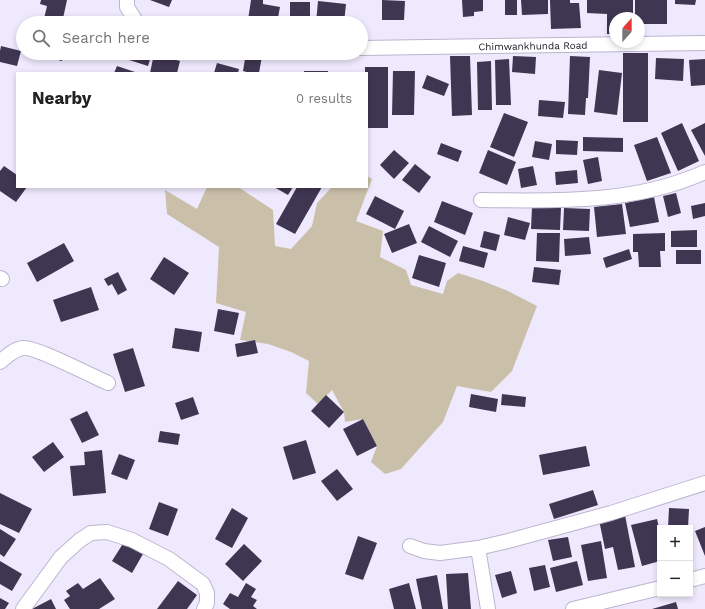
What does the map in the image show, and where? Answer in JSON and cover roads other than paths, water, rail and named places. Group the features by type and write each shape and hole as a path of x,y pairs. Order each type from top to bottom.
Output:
{"street":[{"path":"127,0 127,7 133,16"},
{"name":"Chimwankhunda Road","path":"368,48 705,43"},
{"path":"481,200 561,201 602,198 646,191 691,178 705,172"},
{"path":"0,362 10,353 24,347 40,352 108,383"},
{"path":"410,546 424,551 440,553 478,548 611,513 705,483"},
{"path":"23,609 61,557 80,540 91,533 107,532 132,540 169,559 203,584 207,594 207,602 204,609"},
{"path":"478,548 488,609"},
{"path":"693,579 705,576"},
{"path":"573,609 657,589"}]}
